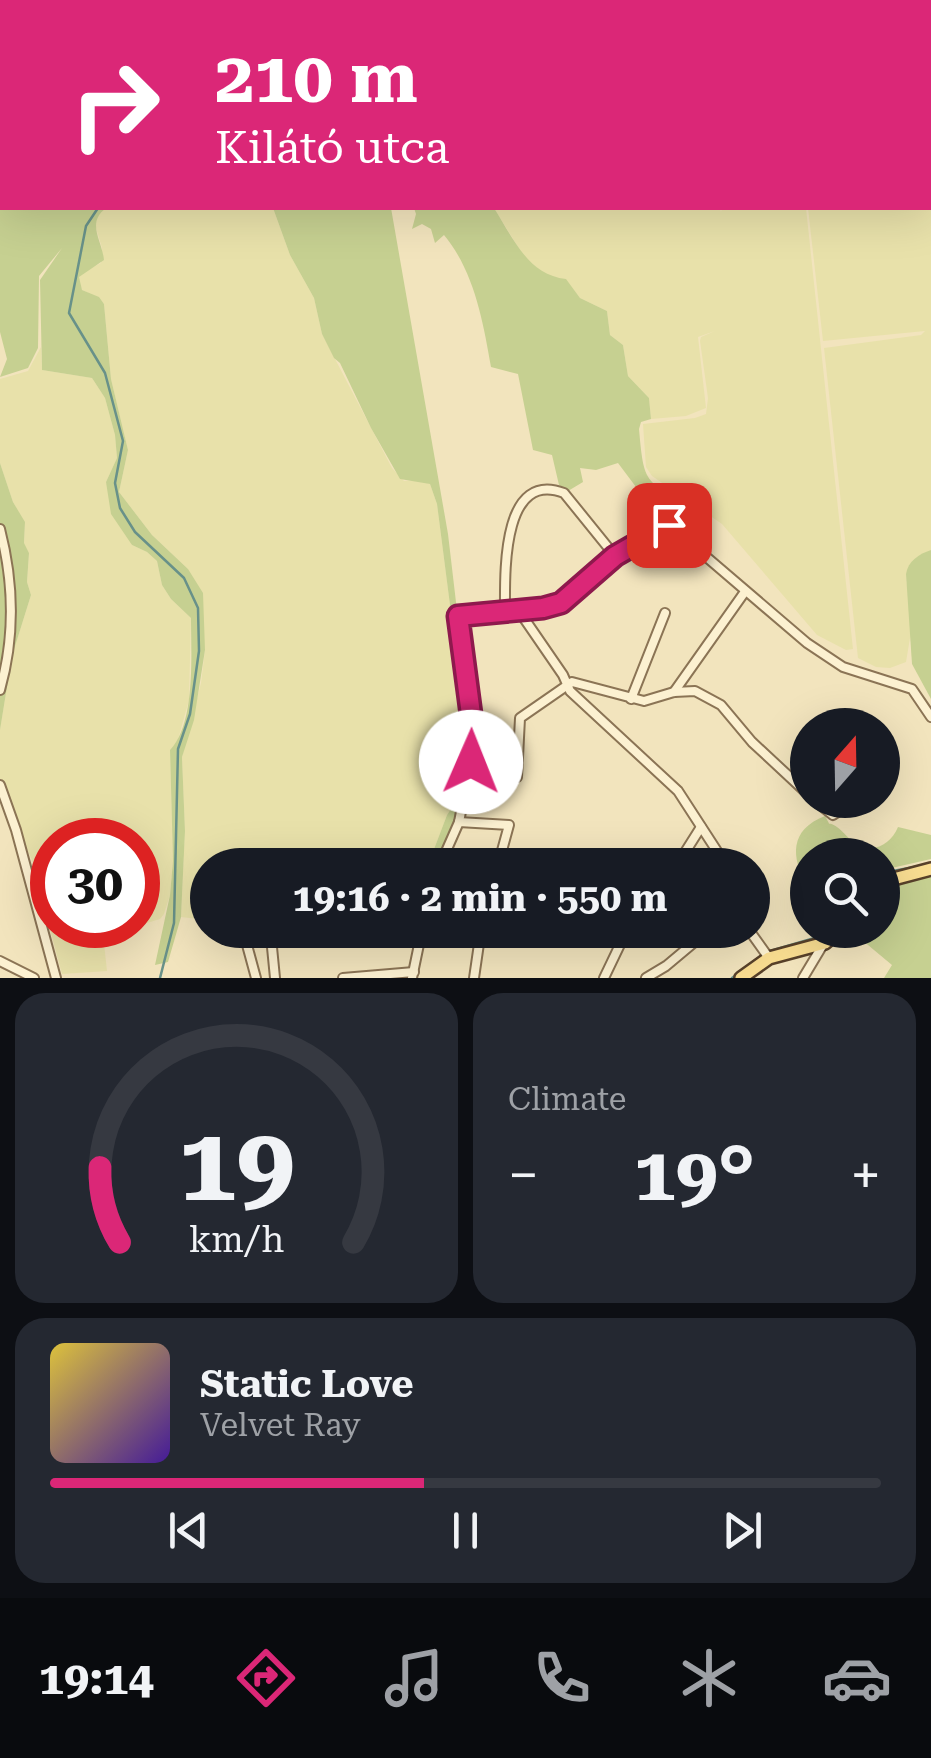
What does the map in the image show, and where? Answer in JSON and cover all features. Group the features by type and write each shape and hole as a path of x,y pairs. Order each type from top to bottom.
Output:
{"main road":[{"path":"900,875 931,869"},
{"path":"741,978 766,955 800,948"}],"street":[{"path":"505,612 506,561 514,518 534,492 564,493 615,556"},
{"path":"448,848 459,822 473,750 458,616 561,603 615,556 669,525 792,632 829,659 869,677 912,689 931,717"},
{"path":"0,530 13,618 0,690"},
{"path":"674,692 744,593"},
{"path":"519,611 570,692 678,792 715,848"},
{"path":"631,699 666,613"},
{"path":"466,784 517,777 520,718 567,684 580,682 631,699 649,701 674,692 695,691 714,698 752,742 790,777"},
{"path":"0,785 56,978"},
{"path":"459,822 509,825 503,848"},
{"path":"688,848 701,827"},
{"path":"248,948 256,978"},
{"path":"272,948 275,978"},
{"path":"344,978 413,975 418,948"},
{"path":"474,978 478,948"},
{"path":"604,978 618,948"},
{"path":"646,978 688,948"},
{"path":"761,948 766,955"},
{"path":"804,978 822,948"},
{"path":"0,961 34,978"}],"shaded area":[{"path":"103,210 274,210 290,255 314,298 322,334 392,468 404,481 430,484 437,504 450,605 447,627 454,633 467,741 457,800 434,848 190,848 190,918 181,917 185,831 182,757 201,683 205,650 188,569 152,535 119,492 128,450 111,379 104,304 79,284 85,271 101,263 102,248 95,225"},
{"path":"495,210 806,210 853,649 846,650 817,635 722,524 652,476 646,467 643,424 706,414 708,398 700,341 715,331 698,337 706,408 686,416 651,419 649,398 628,376 623,345 610,335 607,311 580,298 566,280 547,277 523,255"},
{"path":"808,210 931,210 931,550 906,574 911,632 906,662 890,668 876,667 858,658 824,348 921,335 925,331 823,341"},
{"path":"41,347 42,370 92,378 105,398 115,435 117,458 106,482 132,545 157,561 162,585 191,618 189,700 177,743 170,750 170,895 160,919 160,818 30,818 30,856 0,791 0,730 12,656 31,595 25,523 0,463 0,379 28,371"},
{"path":"55,948 104,948 107,971 62,974"}],"green space":[{"path":"0,210 104,210 96,226 104,260 79,277 82,290 99,297 104,304 111,379 128,450 119,492 152,535 188,569 203,593 205,650 194,720 182,757 185,831 181,917 168,962 155,965 170,895 170,750 188,706 191,618 162,585 157,561 132,545 111,514 106,482 117,458 105,398 92,378 42,370 40,280 62,248 39,276 38,348 28,368 0,377 7,359 0,332"},
{"path":"274,210 391,210 448,534 465,679 470,748 455,831 446,848 434,848 457,800 467,741 454,633 447,627 450,605 437,504 430,484 400,479 322,334 314,298 290,255"},
{"path":"415,210 495,210 532,263 566,279 580,298 607,311 610,335 623,345 628,376 649,398 651,419 641,422 639,429 645,471 655,485 692,508 675,514 639,491 618,463 596,470 580,468 583,482 568,491 559,485 552,455 533,450 518,374 491,367 481,315 463,264 444,235 435,243 431,229 422,224 412,229"},
{"path":"0,463 13,502 25,522 31,595 12,656 0,730"},
{"path":"931,550 931,699 912,664 906,574 915,559"},
{"path":"826,818 849,838 799,838 813,822"},
{"path":"898,827 931,835 931,859 900,866 900,838 891,838"},
{"path":"931,871 931,978 884,978 892,965 872,948 900,948 900,879"}],"waterway":[{"path":"97,210 86,226 69,313 105,373 123,441 115,483 120,508 135,532 184,578 198,608 199,651 190,714 178,749 174,923 160,978"},
{"path":"900,870 925,865"},
{"path":"770,951 790,945"},
{"path":"732,978 762,955"}],"route":[{"path":"471,762 470,696 458,616 556,606 615,556 669,525"}]}
